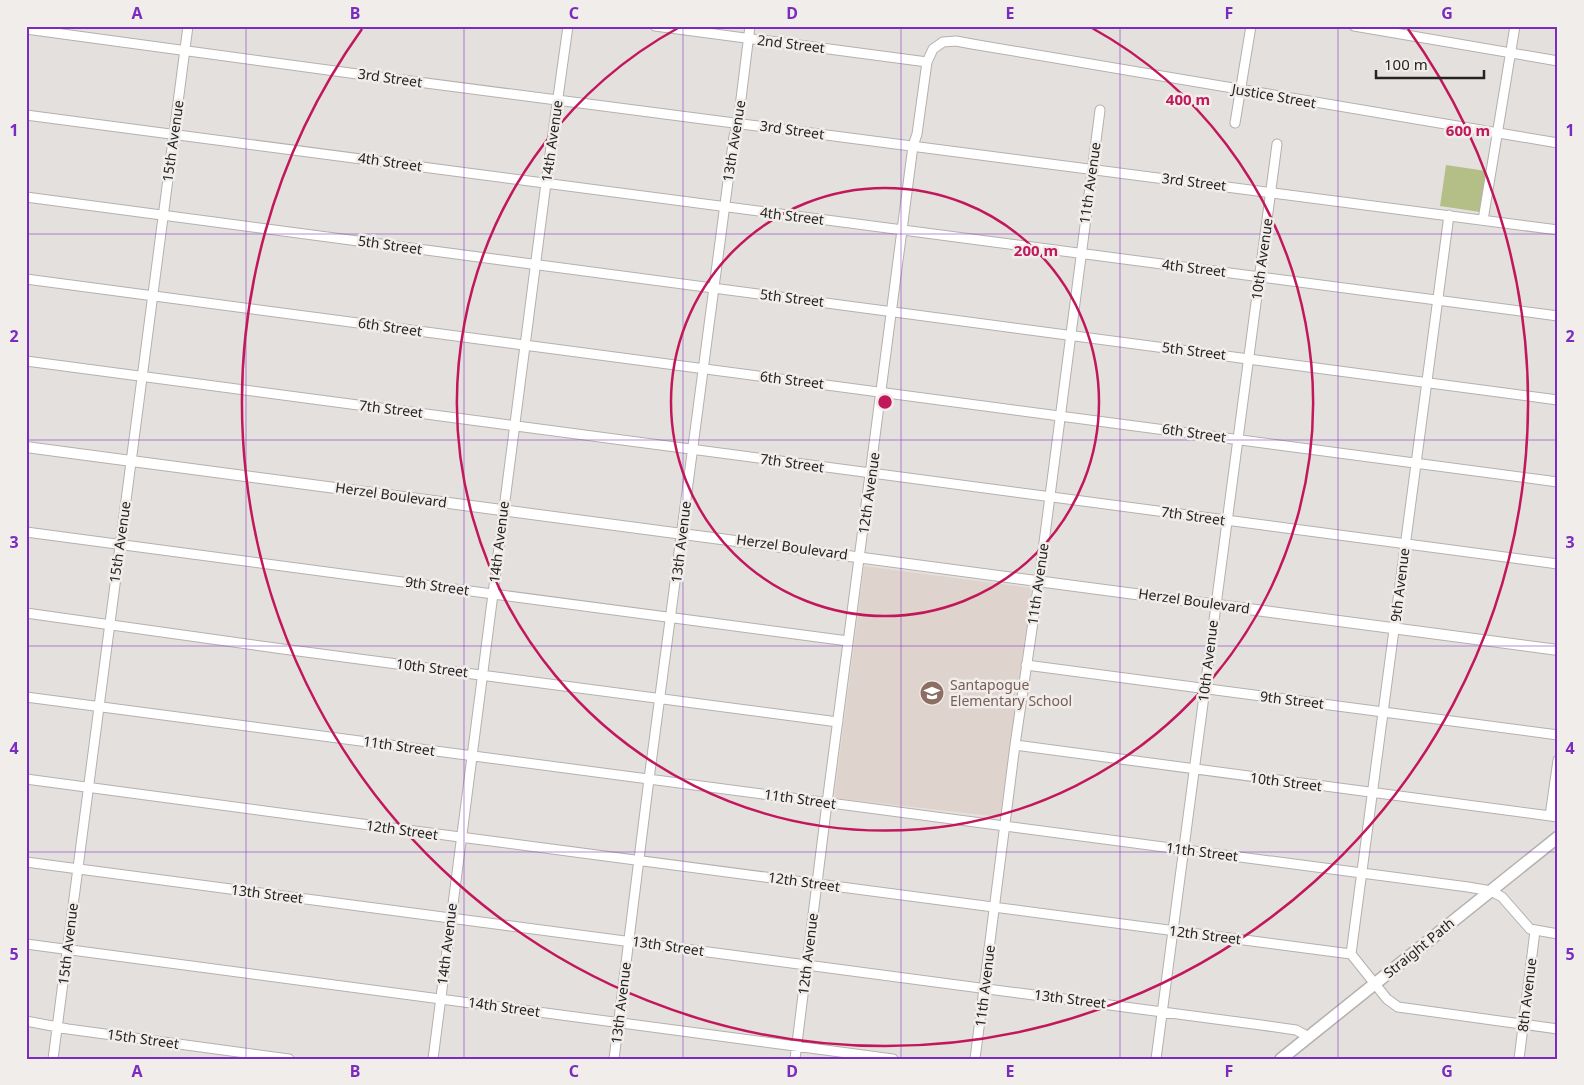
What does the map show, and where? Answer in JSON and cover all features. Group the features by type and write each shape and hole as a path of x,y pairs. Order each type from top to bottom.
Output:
{"main road":[{"name":"Straight Path","path":"1281,1059 1558,837"}],"street":[{"name":"15th Avenue","path":"53,1059 188,26"},
{"name":"14th Avenue","path":"433,1059 460,838 568,26"},
{"name":"2nd Street","path":"655,26 927,62"},
{"name":"13th Avenue","path":"614,1059 638,860 724,207 734,136 738,123 750,26"},
{"path":"1235,123 1250,26"},
{"path":"1354,26 1558,61"},
{"path":"1483,220 1515,26"},
{"name":"3rd Street","path":"26,29 1558,230"},
{"name":"Justice Street","path":"933,49 944,42 956,41 1558,143"},
{"name":"12th Avenue","path":"795,1059 913,146 917,134 927,62 933,49"},
{"name":"11th Avenue","path":"976,1059 1015,746 1039,581 1100,110"},
{"name":"4th Street","path":"26,114 1558,316"},
{"name":"10th Avenue","path":"1156,1059 1277,144"},
{"name":"5th Street","path":"26,197 1558,400"},
{"name":"9th Avenue","path":"1351,954 1449,215"},
{"name":"6th Street","path":"26,279 1558,482"},
{"name":"7th Street","path":"26,361 1558,564"},
{"name":"Herzel Boulevard","path":"26,447 1558,650"},
{"name":"9th Street","path":"26,532 848,641"},
{"name":"10th Street","path":"26,613 838,722"},
{"name":"9th Street","path":"1026,665 1558,735"},
{"name":"11th Street","path":"26,697 1468,887 1491,891 1502,897 1527,927 1535,931"},
{"name":"10th Street","path":"1015,746 1554,816"},
{"path":"1554,816 1558,760"},
{"name":"12th Street","path":"26,778 460,838 1351,954"},
{"name":"13th Street","path":"26,862 1291,1029 1309,1037"},
{"path":"1535,931 1558,934"},
{"name":"8th Avenue","path":"1519,1059 1535,931"},
{"name":"14th Street","path":"26,944 894,1059"},
{"path":"1351,954 1389,1002 1398,1008 1558,1029"},
{"name":"15th Street","path":"26,1022 289,1059"}],"shaded area":[{"name":"Santapogue Elementary School","path":"864,566 1032,588 1000,817 834,798"}],"green space":[{"path":"1446,165 1486,171 1480,212 1440,206"}],"place":[{"name":"Santapogue Elementary School","path":"932,693"}]}
